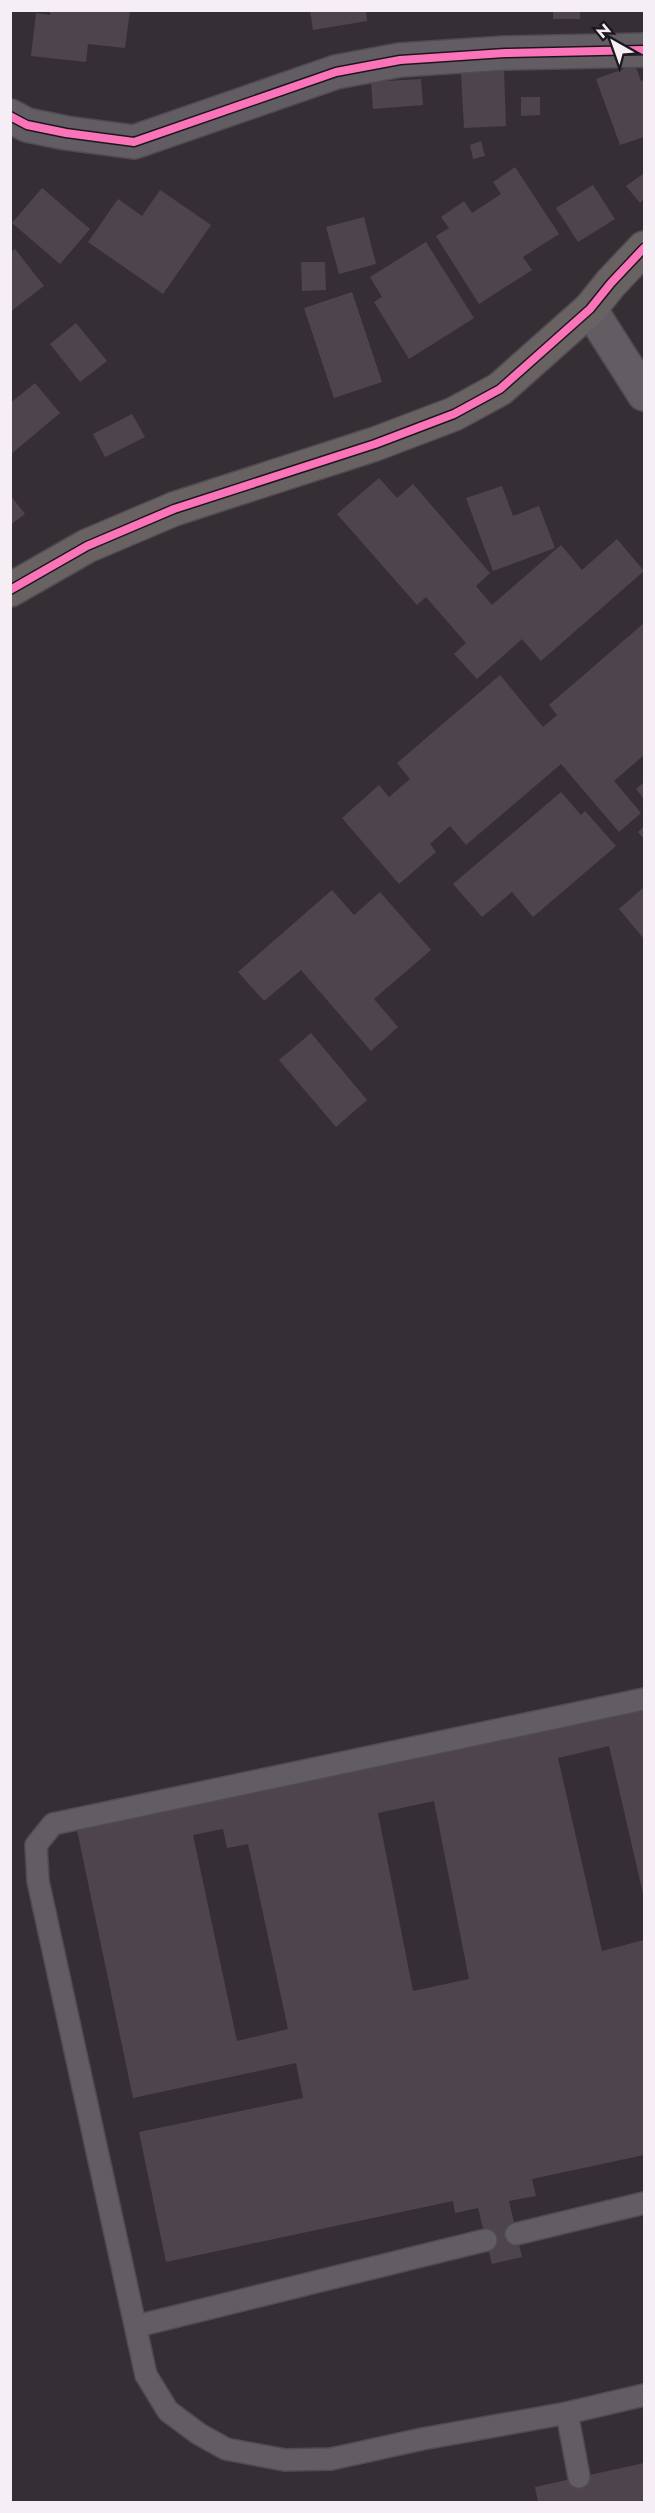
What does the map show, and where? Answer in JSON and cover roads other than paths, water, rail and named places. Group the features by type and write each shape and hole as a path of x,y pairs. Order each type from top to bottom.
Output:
{"street":[{"path":"10,116 27,124 47,129 134,142 336,72 400,60 505,53 645,50"},
{"path":"10,590 87,546 174,509 364,448 454,414 500,389 590,309 610,283 645,248"},
{"path":"590,309 645,394"}],"lane":[{"path":"645,1699 53,1824 36,1845 38,1881 146,2375 168,2411 199,2434 226,2449 285,2460 331,2459 422,2439 567,2413 645,2395"},
{"path":"516,2234 645,2203"},
{"path":"137,2326 486,2240"},
{"path":"567,2413 579,2477"}]}
